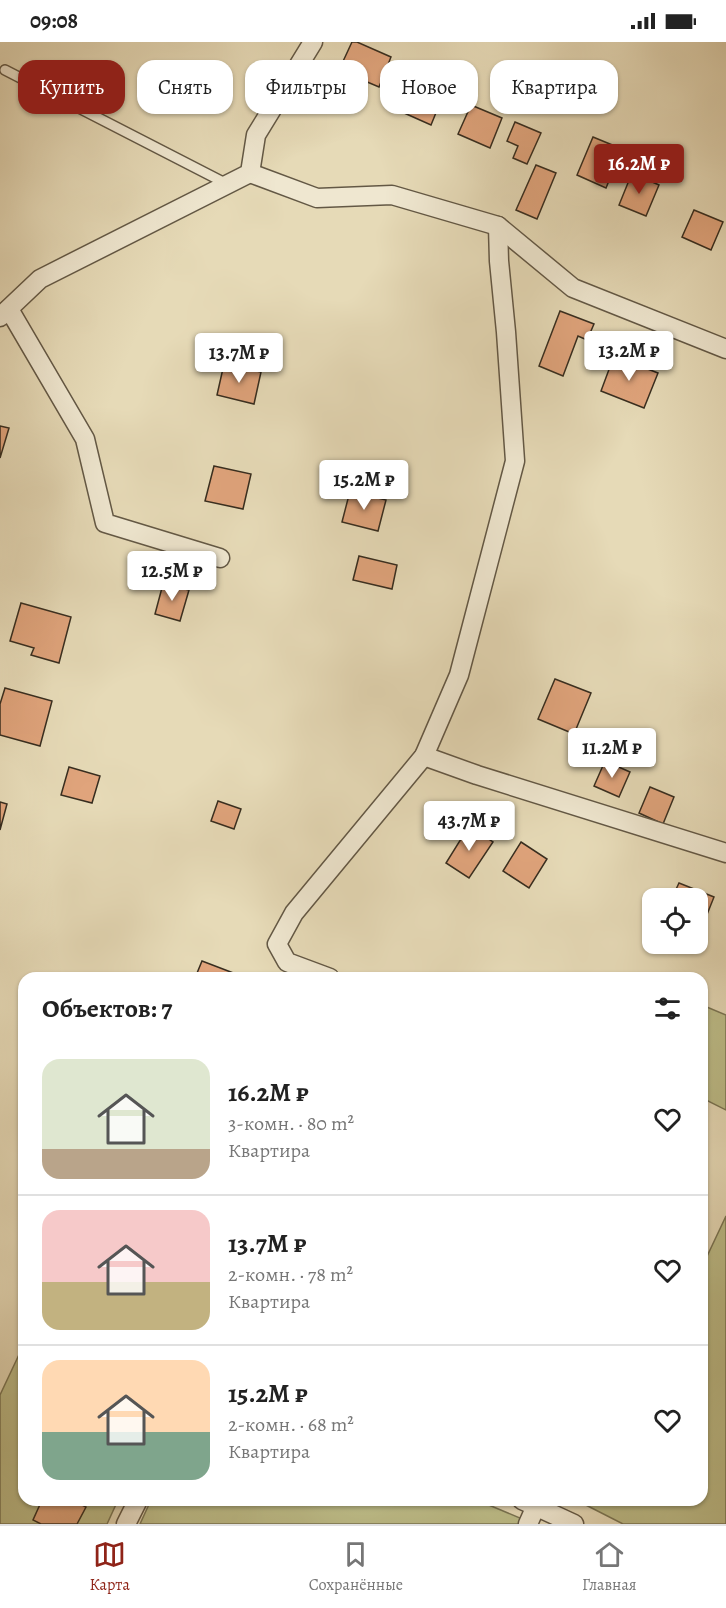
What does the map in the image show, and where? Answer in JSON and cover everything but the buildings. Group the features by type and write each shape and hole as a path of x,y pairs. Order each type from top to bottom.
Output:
{"street":[{"path":"250,173 256,135 313,42"},
{"path":"220,558 105,523 85,440 4,313 40,279 250,173 317,198 392,195 498,226 573,288 726,349"},
{"path":"314,972 287,962 277,944 294,913 424,756 459,675 515,461 498,226"},
{"path":"424,756 477,775 726,853"},
{"path":"126,1524 135,1506"},
{"path":"528,1524 529,1506"},
{"path":"535,1506 574,1524"}],"lane":[{"path":"5,70 227,185"}],"green space":[{"path":"708,1008 726,1015 726,1110 708,1101"},
{"path":"726,1216 726,1524 623,1524 588,1506 708,1506 708,1254"},
{"path":"18,1357 18,1506 115,1506 107,1524 0,1524 0,1395"},
{"path":"148,1506 491,1506 534,1524 140,1524"}]}
